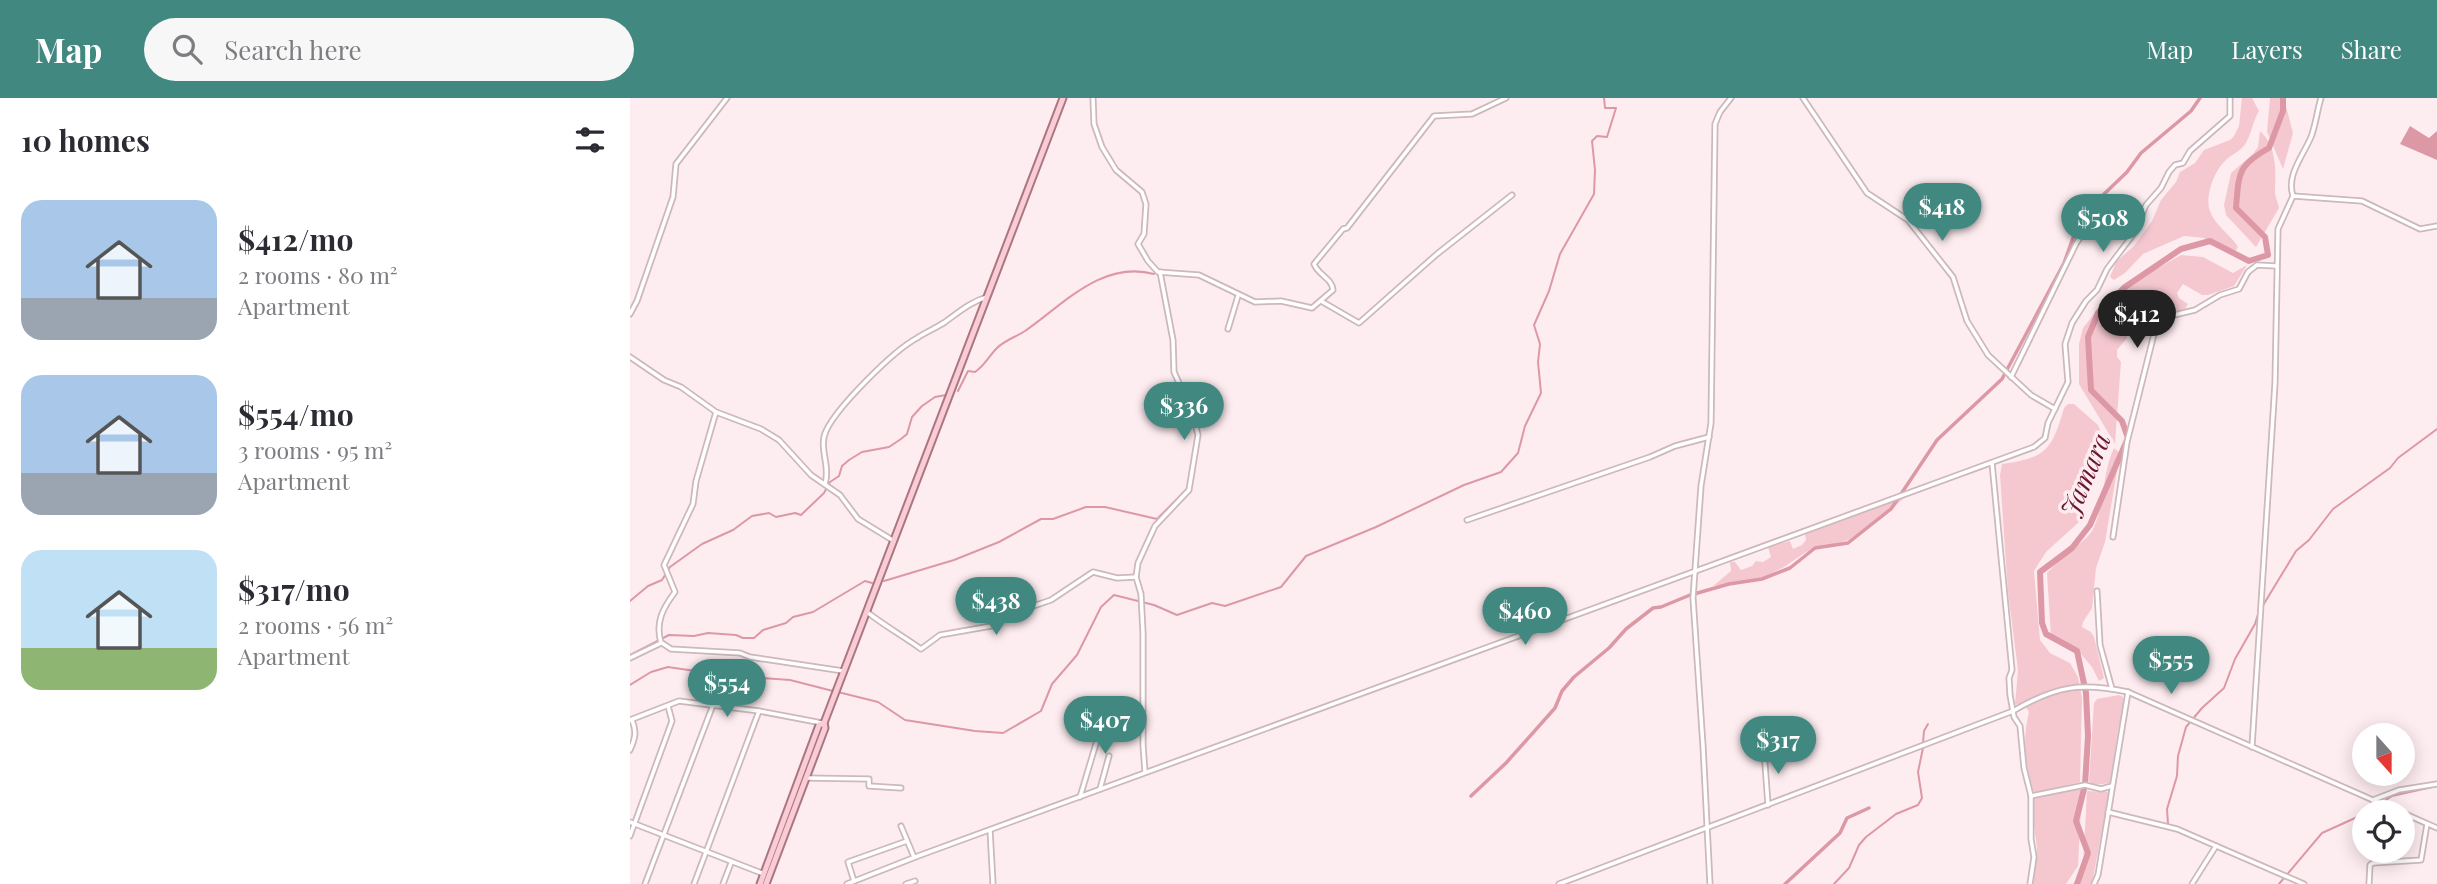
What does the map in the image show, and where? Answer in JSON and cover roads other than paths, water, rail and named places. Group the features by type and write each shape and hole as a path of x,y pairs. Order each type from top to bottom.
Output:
{"main road":[{"path":"766,884 825,728 824,723 1063,98"},
{"path":"760,884 818,726 824,723"}],"street":[{"path":"630,314 673,197 677,164 727,98"},
{"path":"1093,98 1094,124 1102,147 1116,170 1142,192 1146,204 1146,222 1144,234 1138,244 1152,267 1160,272 1199,275 1255,302 1280,301 1312,308 1333,290 1333,284 1315,269 1314,264 1343,229 1347,229 1434,116 1472,114 1506,98"},
{"path":"1710,884 1693,598 1701,486 1712,411 1716,124 1720,111 1731,98"},
{"path":"1803,98 1867,193 1908,220 1953,277 1967,321 1991,359 2036,399 2055,409"},
{"path":"847,884 914,857 2034,447 2045,438 2048,423 2068,382 2065,344 2072,323 2135,232 2146,205 2161,188 2169,172 2175,165 2183,163 2190,151 2230,116 2230,98"},
{"path":"2252,747 2275,383 2278,229 2293,196 2290,187 2311,138 2321,98"},
{"path":"1321,301 1359,323 1437,254 1511,195"},
{"path":"2293,196 2362,201 2420,229 2437,226"},
{"path":"2011,377 2086,228"},
{"path":"2113,537 2127,442 2157,322 2162,318 2202,307 2220,295 2239,289 2249,272 2257,265 2276,266"},
{"path":"1145,772 1143,633 1141,594 1136,577 1144,546 1155,526 1189,491 1198,435 1188,396 1174,372 1173,340 1160,272"},
{"path":"827,485 825,433 842,407 871,376 908,344 944,323 974,300 989,295"},
{"path":"1228,329 1238,296"},
{"path":"630,358 664,380 681,387 716,412 761,429 779,440 811,475 840,495 862,523 894,541"},
{"path":"716,412 696,481 693,504 664,565 675,592 664,606 657,630 660,640 671,649 740,653 750,657 845,671"},
{"path":"1467,520 1675,446 1709,437"},
{"path":"1992,463 2012,670 2009,678 2014,717 2020,726 2024,768 2031,796 2031,839 2034,857 2030,884"},
{"path":"867,612 921,649 940,635 991,626 1007,615 1051,600 1093,572 1117,578 1136,577"},
{"path":"2097,591 2100,645 2112,689"},
{"path":"630,658 660,640"},
{"path":"1559,884 2013,711 2064,688 2077,686 2090,685 2128,692 2373,800 2399,790 2437,784"},
{"path":"2094,884 2098,875 2128,692"},
{"path":"630,750 636,729 631,720 679,702 759,711 824,723"},
{"path":"645,884 713,705"},
{"path":"630,836 632,823 673,721 668,706"},
{"path":"1080,797 1107,708"},
{"path":"694,884 759,711"},
{"path":"1764,750 1768,805"},
{"path":"1100,789 1109,756"},
{"path":"806,778 869,779 869,786 901,788"},
{"path":"2031,796 2085,785 2101,789 2112,786"},
{"path":"2108,812 2177,829 2304,884"},
{"path":"2415,819 2437,828"},
{"path":"632,823 764,874"},
{"path":"2369,884 2373,863 2421,860 2427,824"},
{"path":"901,826 914,857"},
{"path":"990,831 993,884"},
{"path":"854,881 848,862 907,841"},
{"path":"2192,884 2216,846"},
{"path":"723,884 732,863"},
{"path":"906,884 915,881"}],"waterway":[{"path":"838,692 878,702 905,720 1003,733 1041,711 1052,684 1077,655 1101,607 1114,595 1154,605 1177,615 1212,603 1225,606 1281,587 1306,556 1376,527 1464,485 1501,472 1518,453 1525,426 1541,393 1538,362 1540,344 1534,325 1549,291 1560,254 1594,194 1592,141 1597,136 1607,137 1616,108 1605,108 1604,98"},
{"path":"1694,594 1729,584 1762,579 1790,568 1815,548 1848,543 1891,509 1937,440 2002,379 2064,263 2073,238 2102,196 2127,172 2141,153 2191,111 2200,98"},
{"name":"Jamara","path":"2077,884 2088,853 2076,821 2085,785 2088,736 2086,693 2077,651 2046,634 2042,623 2040,572 2072,548 2090,525 2128,438 2122,421 2091,390 2088,337 2098,313 2125,287 2181,249 2210,241 2249,261 2268,255 2265,237 2236,208 2237,196 2239,178 2245,166 2269,148 2283,111 2283,98"},
{"path":"958,391 968,371 975,372 1000,345 1025,331 1085,287 1117,273 1135,271 1154,274"},
{"path":"630,601 648,586 662,580 670,567 702,544 733,530 752,516 769,513 776,517 795,513 801,515 824,493 830,482 839,476 842,466 849,460 862,452 889,447 901,439 907,434 912,417 922,406 935,397 946,395 950,389"},
{"path":"2262,607 2296,551 2309,540 2333,509 2390,468 2398,458 2437,429"},
{"path":"884,581 954,560 999,542 1041,519 1053,519 1086,507 1105,507 1157,519 1188,488"},
{"path":"630,655 669,635 694,636 708,633 754,638 763,630 813,612 865,581 872,583"},
{"path":"1471,796 1506,763 1555,708 1562,691 1574,677 1609,648 1626,629 1653,608 1690,595"},
{"path":"2168,824 2167,809 2177,776 2178,756 2186,727 2224,688 2259,611"},
{"path":"630,685 651,672 668,667 722,675 790,680 833,691"},
{"path":"1923,743 1928,724"},
{"path":"1834,884 1849,868 1859,845 1866,837 1896,814 1918,805 1922,798 1918,772 1923,748"},
{"path":"2386,800 2392,796 2437,786"},
{"path":"1785,884 1840,833 1847,818 1869,808"},
{"path":"2279,884 2322,833 2352,819"}]}
